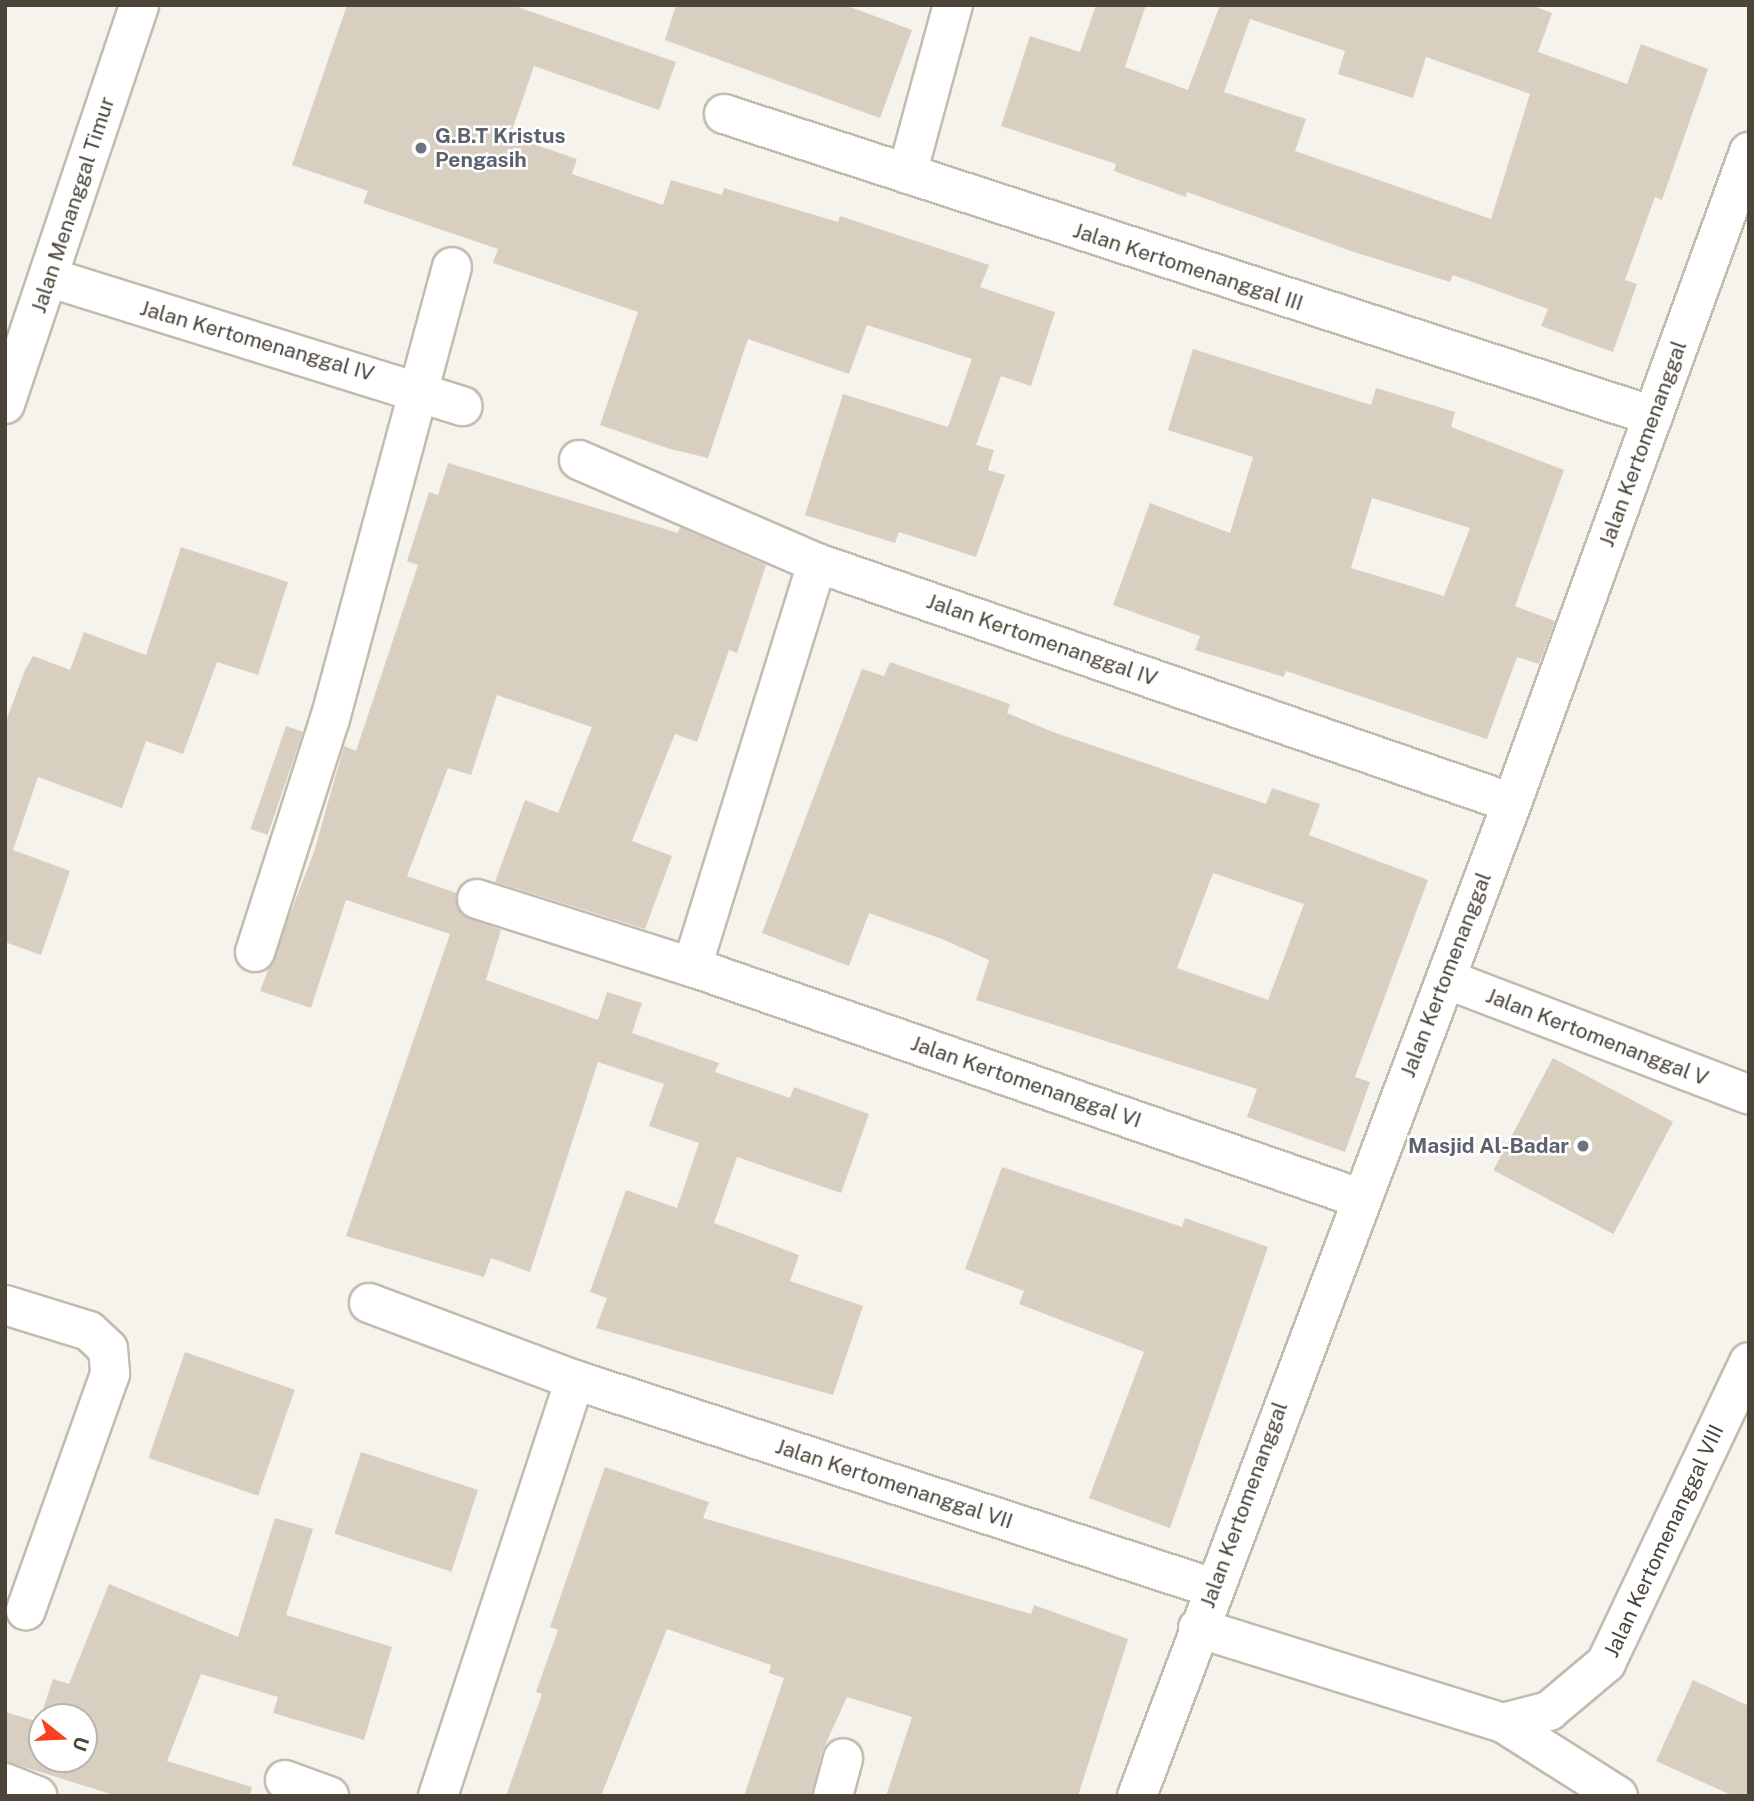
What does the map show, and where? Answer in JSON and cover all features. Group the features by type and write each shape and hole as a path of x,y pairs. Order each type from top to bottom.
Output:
{"street":[{"name":"Jalan Menanggal Timur","path":"5,404 51,278 139,5"},
{"path":"907,174 953,5"},
{"name":"Jalan Kertomenanggal III","path":"724,114 1653,416"},
{"name":"Jalan Kertomenanggal","path":"1137,1796 1359,1198 1512,803 1749,152"},
{"path":"255,952 330,719 417,388 452,267"},
{"name":"Jalan Kertomenanggal IV","path":"51,278 417,388 463,406"},
{"name":"Jalan Kertomenanggal IV","path":"579,460 817,563 1512,803"},
{"path":"692,967 817,563"},
{"name":"Jalan Kertomenanggal VI","path":"477,900 692,967 1359,1198"},
{"name":"Jalan Kertomenanggal V","path":"1446,979 1749,1095"},
{"name":"Jalan Kertomenanggal VII","path":"369,1303 575,1380 1213,1588"},
{"path":"5,1305 89,1331 108,1349 110,1374 26,1610"},
{"name":"Jalan Kertomenanggal VIII","path":"1503,1723 1549,1711 1606,1664 1749,1362"},
{"path":"438,1796 575,1380"},
{"path":"1198,1628 1503,1723 1618,1796"},
{"path":"832,1796 843,1758"},
{"path":"285,1780 329,1796"}],"building":[{"path":"347,5 512,5 676,62 659,110 534,66 510,136 577,159 572,174 663,205 671,180 722,195 724,188 838,222 840,216 989,265 980,287 1055,312 1031,386 1001,376 976,445 994,450 988,470 1005,475 976,557 899,532 895,543 805,515 843,394 948,427 972,359 867,325 849,374 748,339 708,458 670,449 600,425 638,312 493,263 498,249 363,203 368,191 292,165"},
{"path":"676,5 845,5 912,30 880,118 665,40"},
{"path":"1096,5 1146,5 1125,67 1188,90 1220,5 1531,5 1552,13 1538,52 1627,84 1641,44 1708,69 1662,200 1655,197 1625,280 1637,284 1613,352 1541,326 1548,309 1453,275 1450,282 1354,252 1187,192 1186,197 1114,171 1116,164 1001,126 1030,36 1080,52","holes":["1250,19 1345,51 1338,74 1413,98 1426,57 1530,94 1491,219 1295,151 1306,119 1224,92"]},
{"path":"1193,349 1371,405 1376,388 1455,412 1451,427 1564,470 1515,606 1555,621 1539,664 1517,657 1487,739 1286,671 1284,677 1195,650 1200,636 1113,605 1150,503 1230,533 1253,457 1168,430","holes":["1372,498 1470,528 1444,596 1351,568"]},
{"path":"448,463 678,533 680,527 766,565 737,653 729,650 697,742 675,734 632,841 672,856 645,929 495,882 525,800 558,813 592,727 497,695 471,775 448,768 407,876 456,893 461,914 501,930 486,980 598,1020 607,992 642,1003 632,1033 719,1063 715,1072 790,1098 794,1087 869,1114 841,1193 737,1157 714,1223 799,1255 790,1281 863,1306 833,1395 596,1328 607,1298 590,1292 626,1190 677,1208 699,1143 649,1126 664,1084 598,1062 530,1272 491,1258 484,1277 346,1236 450,934 346,900 311,1008 260,991 314,852 344,746 356,751 418,565 407,561 429,492 438,495"},
{"path":"181,547 288,582 258,675 217,662 183,754 146,741 122,808 38,777 13,850 70,871 41,955 5,942 5,724 25,670 33,656 70,670 84,632 146,655"},
{"path":"890,662 1010,704 1007,713 1053,732 1266,804 1272,788 1320,804 1309,835 1428,880 1355,1077 1370,1082 1345,1152 1247,1117 1257,1089 976,1000 989,960 942,939 869,913 849,966 762,933 862,669 884,676","holes":["1213,873 1304,904 1268,1000 1177,968"]},
{"path":"286,726 303,732 268,835 251,829"},
{"name":"Masjid Al-Badar","path":"1553,1058 1673,1122 1613,1234 1493,1170"},
{"path":"1002,1167 1182,1227 1185,1218 1268,1247 1170,1528 1089,1498 1144,1352 1019,1304 1024,1291 965,1269"},
{"path":"185,1352 295,1390 258,1496 149,1458"},
{"path":"361,1452 478,1490 451,1572 334,1534"},
{"path":"605,1467 709,1502 703,1518 1031,1614 1034,1605 1128,1639 1078,1796 886,1796 912,1717 847,1697 822,1752 812,1796 744,1796 784,1678 769,1673 771,1665 667,1629 601,1796 506,1796 542,1694 536,1692 558,1630 550,1627"},
{"path":"275,1518 313,1529 286,1615 392,1647 364,1740 273,1713 278,1697 201,1674 167,1761 252,1787 250,1796 117,1796 43,1773 98,1773 98,1703 45,1703 53,1679 69,1684 109,1584 238,1637"},
{"path":"1693,1680 1749,1706 1749,1796 1733,1796 1656,1761"},
{"path":"5,1712 28,1719 28,1768 5,1761"}],"place":[{"name":"G.B.T Kristus Pengasih","path":"421,148"},
{"name":"Masjid Al-Badar","path":"1583,1146"}]}
